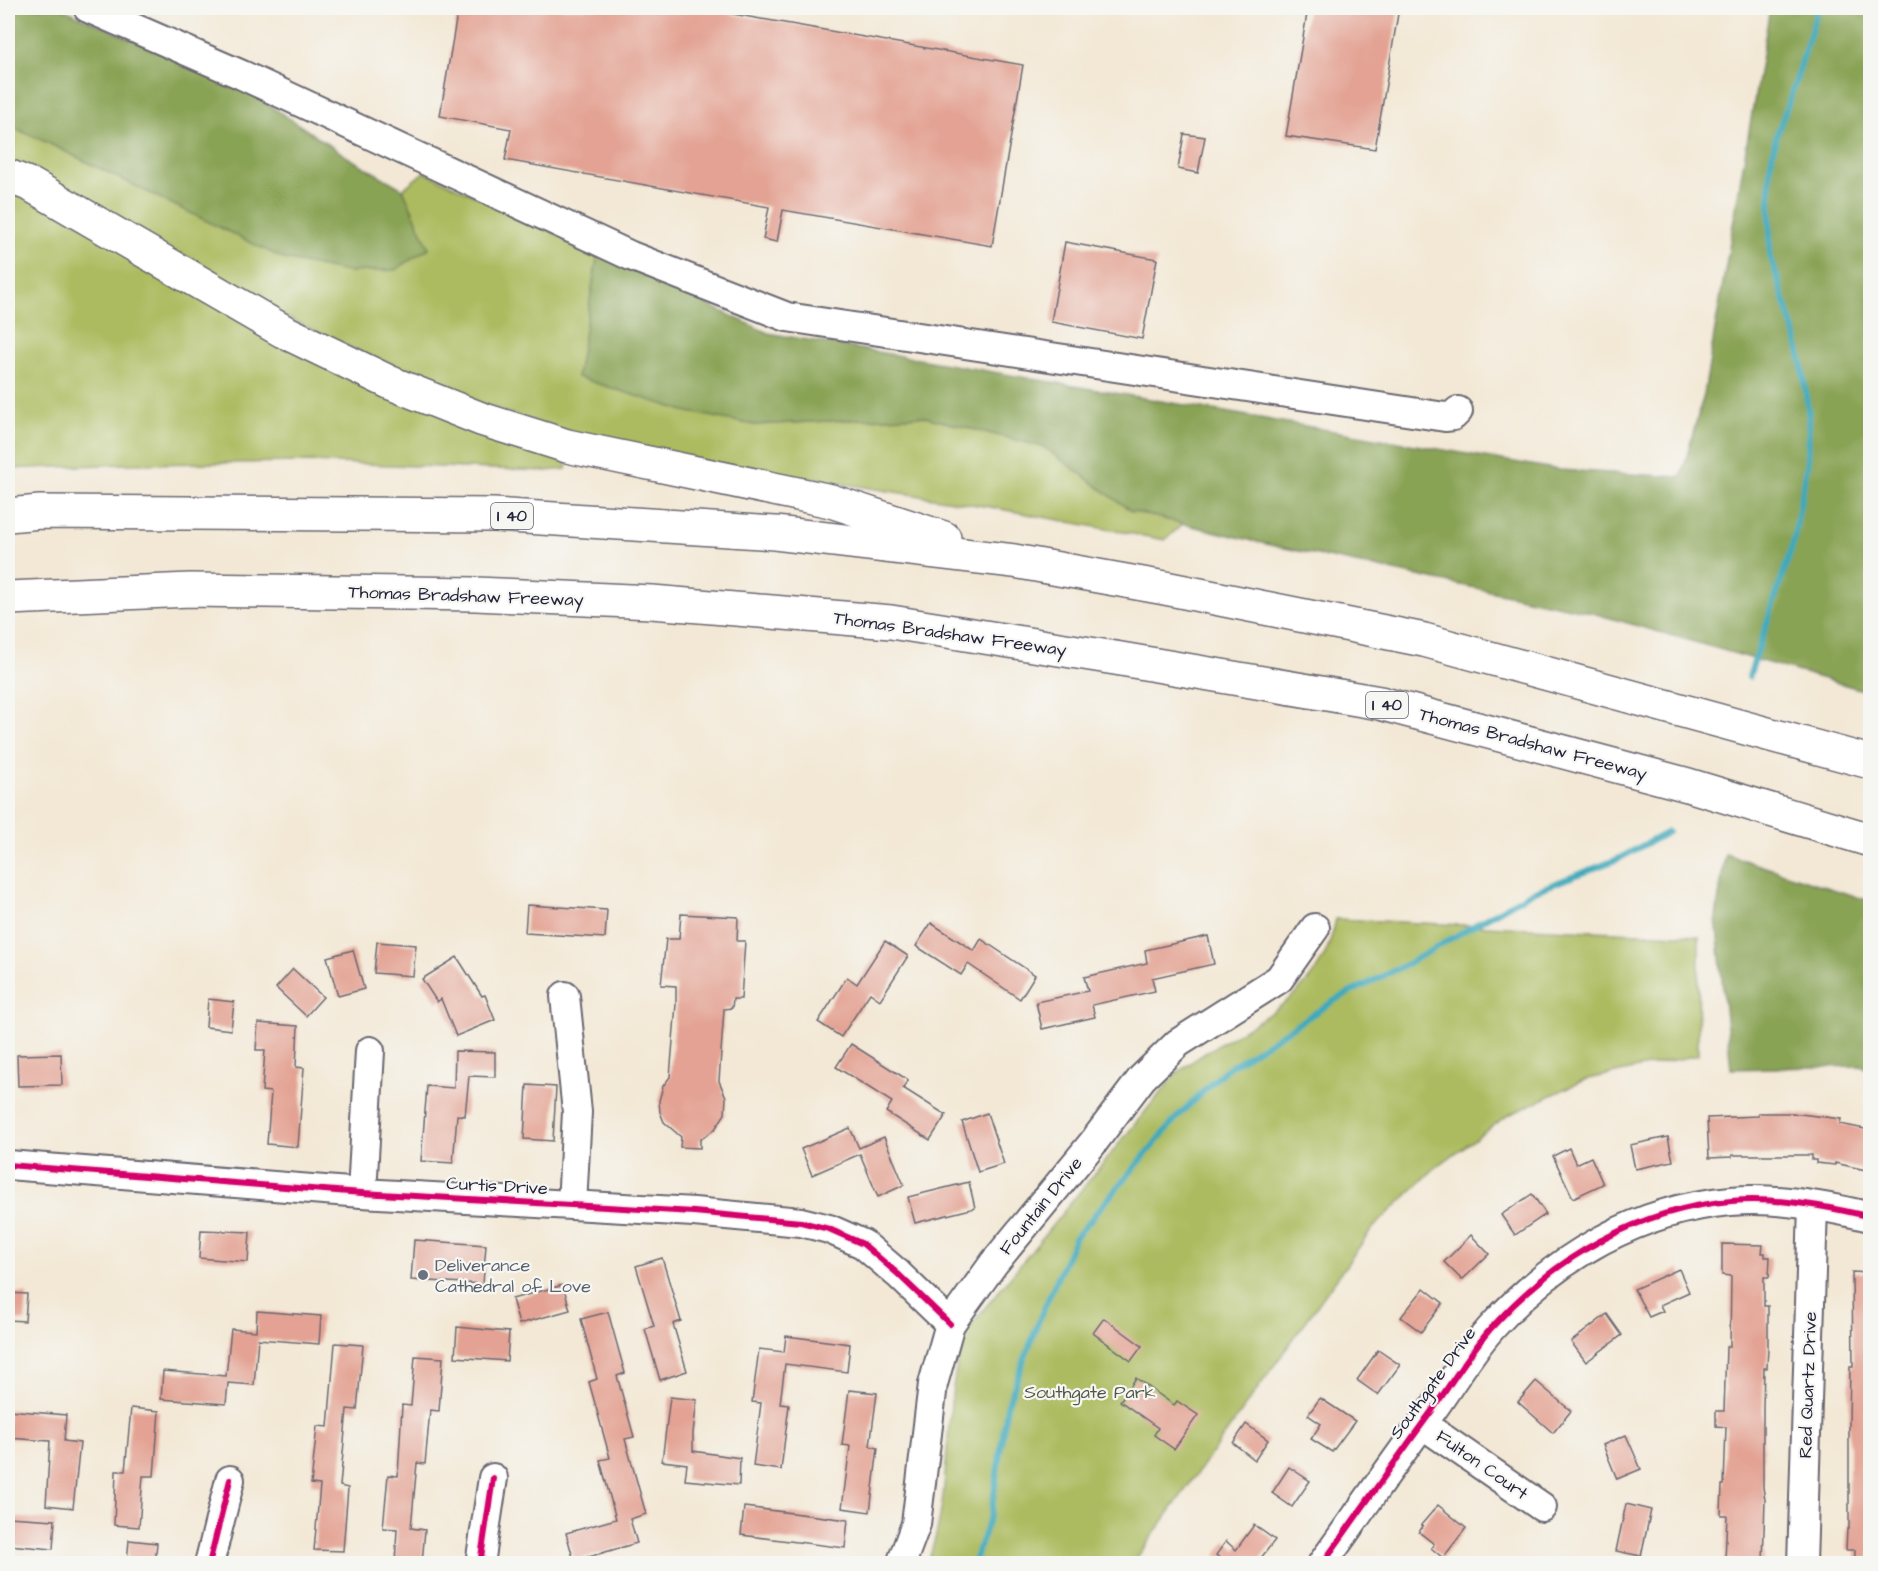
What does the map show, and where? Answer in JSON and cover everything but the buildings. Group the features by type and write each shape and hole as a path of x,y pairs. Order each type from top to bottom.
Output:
{"highway":[{"path":"8,176 31,185 283,331 391,383 481,419 567,446 831,501 1014,561"},
{"name":"I 40","path":"8,515 40,512 494,515 775,533 1014,561 1165,588 1424,640 1870,762"},
{"name":"Thomas Bradshaw Freeway","path":"8,598 190,590 476,594 652,602 891,622 1380,703 1688,785 1870,840"}],"street":[{"path":"88,8 242,75 631,256 787,317 1445,417 1453,416 1458,411"},
{"name":"Fountain Drive","path":"901,1563 916,1524 933,1384 950,1324 994,1263 1092,1144 1142,1078 1178,1043 1279,979 1315,928"},
{"path":"565,996 577,1112 572,1205"},
{"path":"362,1193 370,1051"},
{"name":"Curtis Drive","path":"8,1165 362,1193 694,1212 790,1221 829,1229 863,1244 950,1324"},
{"name":"Southgate Drive","path":"1322,1563 1494,1324 1554,1268 1593,1242 1633,1224 1676,1210 1733,1200 1770,1200 1870,1217"},
{"name":"Red Quartz Drive","path":"1802,1563 1813,1206"},
{"name":"Fulton Court","path":"1422,1424 1542,1507"},
{"path":"480,1563 494,1478"},
{"path":"208,1563 230,1480"}],"green space":[{"path":"8,8 61,8 246,90 349,158 403,189 429,248 395,270 347,272 284,259 8,125"},
{"path":"1770,8 1870,8 1870,692 1589,612 1270,545 1131,511 1044,447 921,416 754,425 684,411 577,377 598,253 768,333 1560,470 1681,477 1704,394"},
{"path":"8,125 156,195 428,249 403,189 424,172 598,253 578,377 754,425 921,416 1044,447 1131,510 1184,523 1165,540 990,507 718,464 572,434 447,393 271,310 8,162"},
{"path":"8,189 568,460 566,469 545,471 311,462 125,464 8,469"},
{"path":"1725,854 1870,901 1870,1070 1860,1066 1731,1069 1716,918"},
{"name":"Southgate Park","path":"1336,919 1699,936 1698,1055 1584,1080 1507,1116 1435,1168 1372,1229 1133,1563 927,1564 942,1507 953,1387 958,1358 967,1330 1175,1075 1213,1048 1276,1010 1310,978 1328,949"}],"waterway":[{"path":"1749,677 1793,544 1808,460 1809,417 1802,364 1796,337 1770,255 1770,166 1776,137 1818,8"},
{"path":"973,1564 991,1514 1007,1406 1041,1315 1075,1238 1179,1115 1225,1070 1337,999 1409,963 1530,893 1618,859 1668,832"}],"cycle path":[{"path":"8,1165 362,1193 694,1212 801,1222 829,1229 863,1244 950,1324"},
{"path":"1322,1564 1486,1334 1519,1300 1573,1257 1602,1240 1664,1214 1731,1201 1766,1200 1801,1203 1870,1217"},
{"path":"480,1564 493,1478"},
{"path":"209,1564 230,1480"}],"place":[{"name":"Deliverance Cathedral of Love","path":"423,1275"}]}
